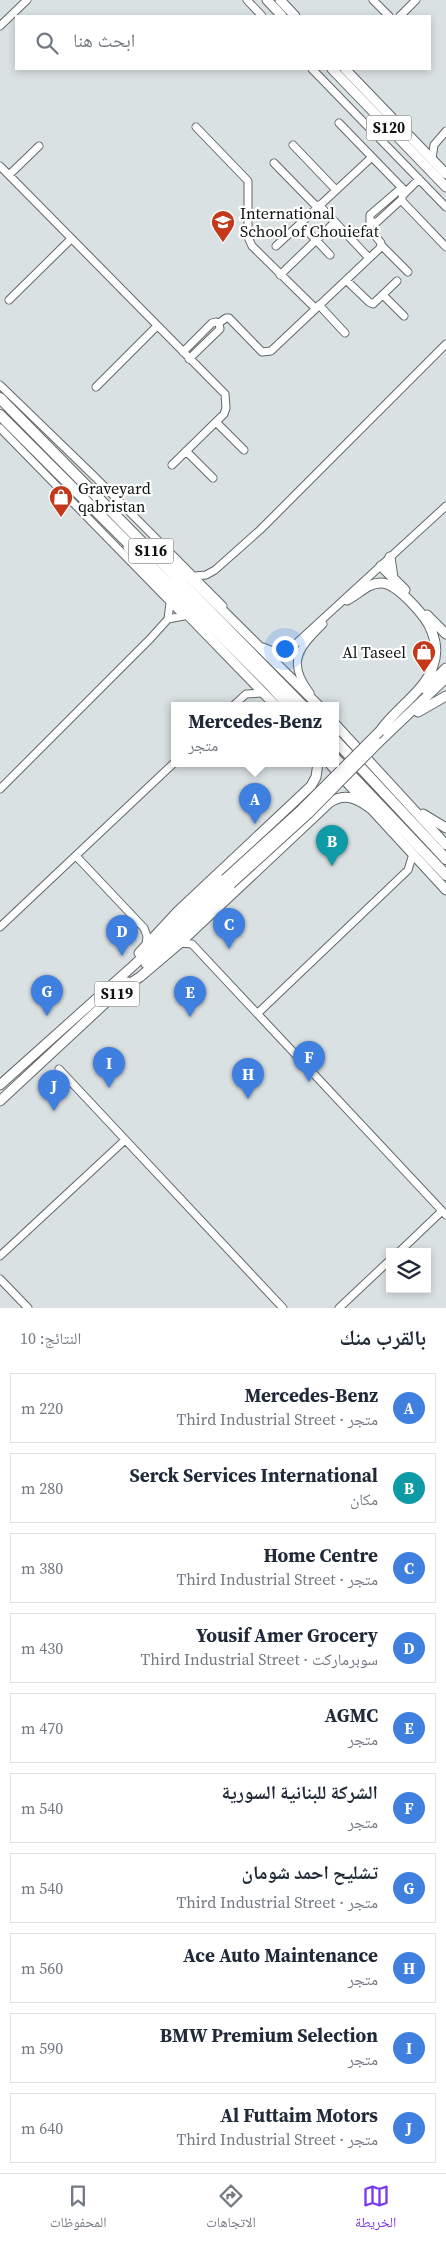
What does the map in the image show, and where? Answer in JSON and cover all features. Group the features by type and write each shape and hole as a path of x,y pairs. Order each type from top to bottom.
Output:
{"highway":[{"name":"S116","path":"0,398 299,702"},
{"name":"S116","path":"0,416 285,702"},
{"path":"42,470 55,470"},
{"path":"339,744 446,859"},
{"path":"339,762 446,875"}],"main road":[{"path":"266,0 280,15"},
{"path":"280,0 294,15"},
{"name":"S120","path":"333,70 446,187"},
{"name":"S120","path":"353,73 446,174"},
{"path":"372,131 378,127 379,118"},
{"path":"124,540 135,557 200,628 272,702"},
{"path":"145,544 155,548 169,559 315,702"},
{"path":"390,557 393,578"},
{"path":"378,568 393,578 446,634"},
{"path":"348,600 367,586 386,584 399,592 428,623 435,644 435,660 419,700"},
{"name":"S119","path":"0,1085 228,881 308,814 419,700 446,668"},
{"name":"S119","path":"0,1101 124,987 380,731 446,678"},
{"path":"419,700 446,696"},
{"path":"339,728 446,845"},
{"path":"117,979 162,928 311,786 316,778 317,767"},
{"path":"333,767 446,890"},
{"path":"124,987 140,977 180,942 334,800 343,797 353,798 374,811"},
{"path":"408,804 446,828"}],"street":[{"path":"0,26 27,0"},
{"path":"247,0 261,15"},
{"path":"373,0 388,15"},
{"path":"401,15 416,0"},
{"path":"313,70 446,207"},
{"path":"339,123 372,157 446,246"},
{"path":"196,127 248,181 250,242 280,275 345,334"},
{"path":"432,159 432,149 446,131"},
{"path":"293,145 336,190"},
{"path":"9,175 39,146"},
{"path":"276,246 372,157"},
{"path":"274,163 369,258"},
{"path":"0,166 226,397 225,412 172,465"},
{"path":"404,196 420,179"},
{"path":"404,196 400,191 396,193 370,215 370,229 381,245 408,272"},
{"path":"280,275 335,222"},
{"path":"300,223 330,255"},
{"path":"9,300 71,239"},
{"path":"183,352 214,322 219,323 229,318 262,352 268,352 381,245"},
{"path":"346,280 371,304 375,303 396,281"},
{"path":"383,295 404,316"},
{"path":"189,359 220,329 219,323"},
{"path":"96,387 157,326"},
{"path":"199,337 205,344"},
{"path":"196,576 206,575 214,570 260,530 445,347"},
{"path":"0,385 196,576 230,617"},
{"path":"216,422 244,450"},
{"path":"0,428 170,603 194,626 200,628"},
{"path":"186,451 213,478"},
{"path":"316,702 299,676 298,656 304,643 378,568 446,506"},
{"path":"260,646 274,653 287,650 378,568"},
{"path":"208,589 214,570"},
{"path":"168,620 170,603"},
{"path":"0,789 168,620 184,616"},
{"path":"245,675 247,683 246,694"},
{"path":"237,702 246,694 263,692"},
{"path":"0,927 171,766"},
{"path":"258,1013 408,870 413,854"},
{"path":"76,856 144,928 147,936 146,945"},
{"path":"408,870 426,868"},
{"path":"144,928 162,928"},
{"path":"192,944 193,930"},
{"path":"180,942 192,944 444,1213 404,1248"},
{"path":"58,1069 284,1308"},
{"path":"0,1256 125,1140"},
{"path":"339,1308 386,1264"},
{"path":"0,1279 28,1308"}],"place":[{"name":"International School of Chouiefat","path":"223,243"},
{"name":"Graveyard qabristan","path":"61,518"},
{"name":"Al Taseel","path":"424,673"},
{"name":"Mercedes-Benz","path":"255,824"},
{"name":"Serck Services International","path":"332,866"},
{"name":"Home Centre","path":"229,949"},
{"name":"Yousif Amer Grocery","path":"122,956"},
{"name":"تشليح احمد شومان","path":"47,1016"},
{"name":"AGMC","path":"190,1017"},
{"name":"الشركة للبنانية السورية","path":"309,1082"},
{"name":"BMW Premium Selection","path":"109,1088"},
{"name":"Ace Auto Maintenance","path":"248,1099"},
{"name":"Al Futtaim Motors","path":"54,1111"}]}
